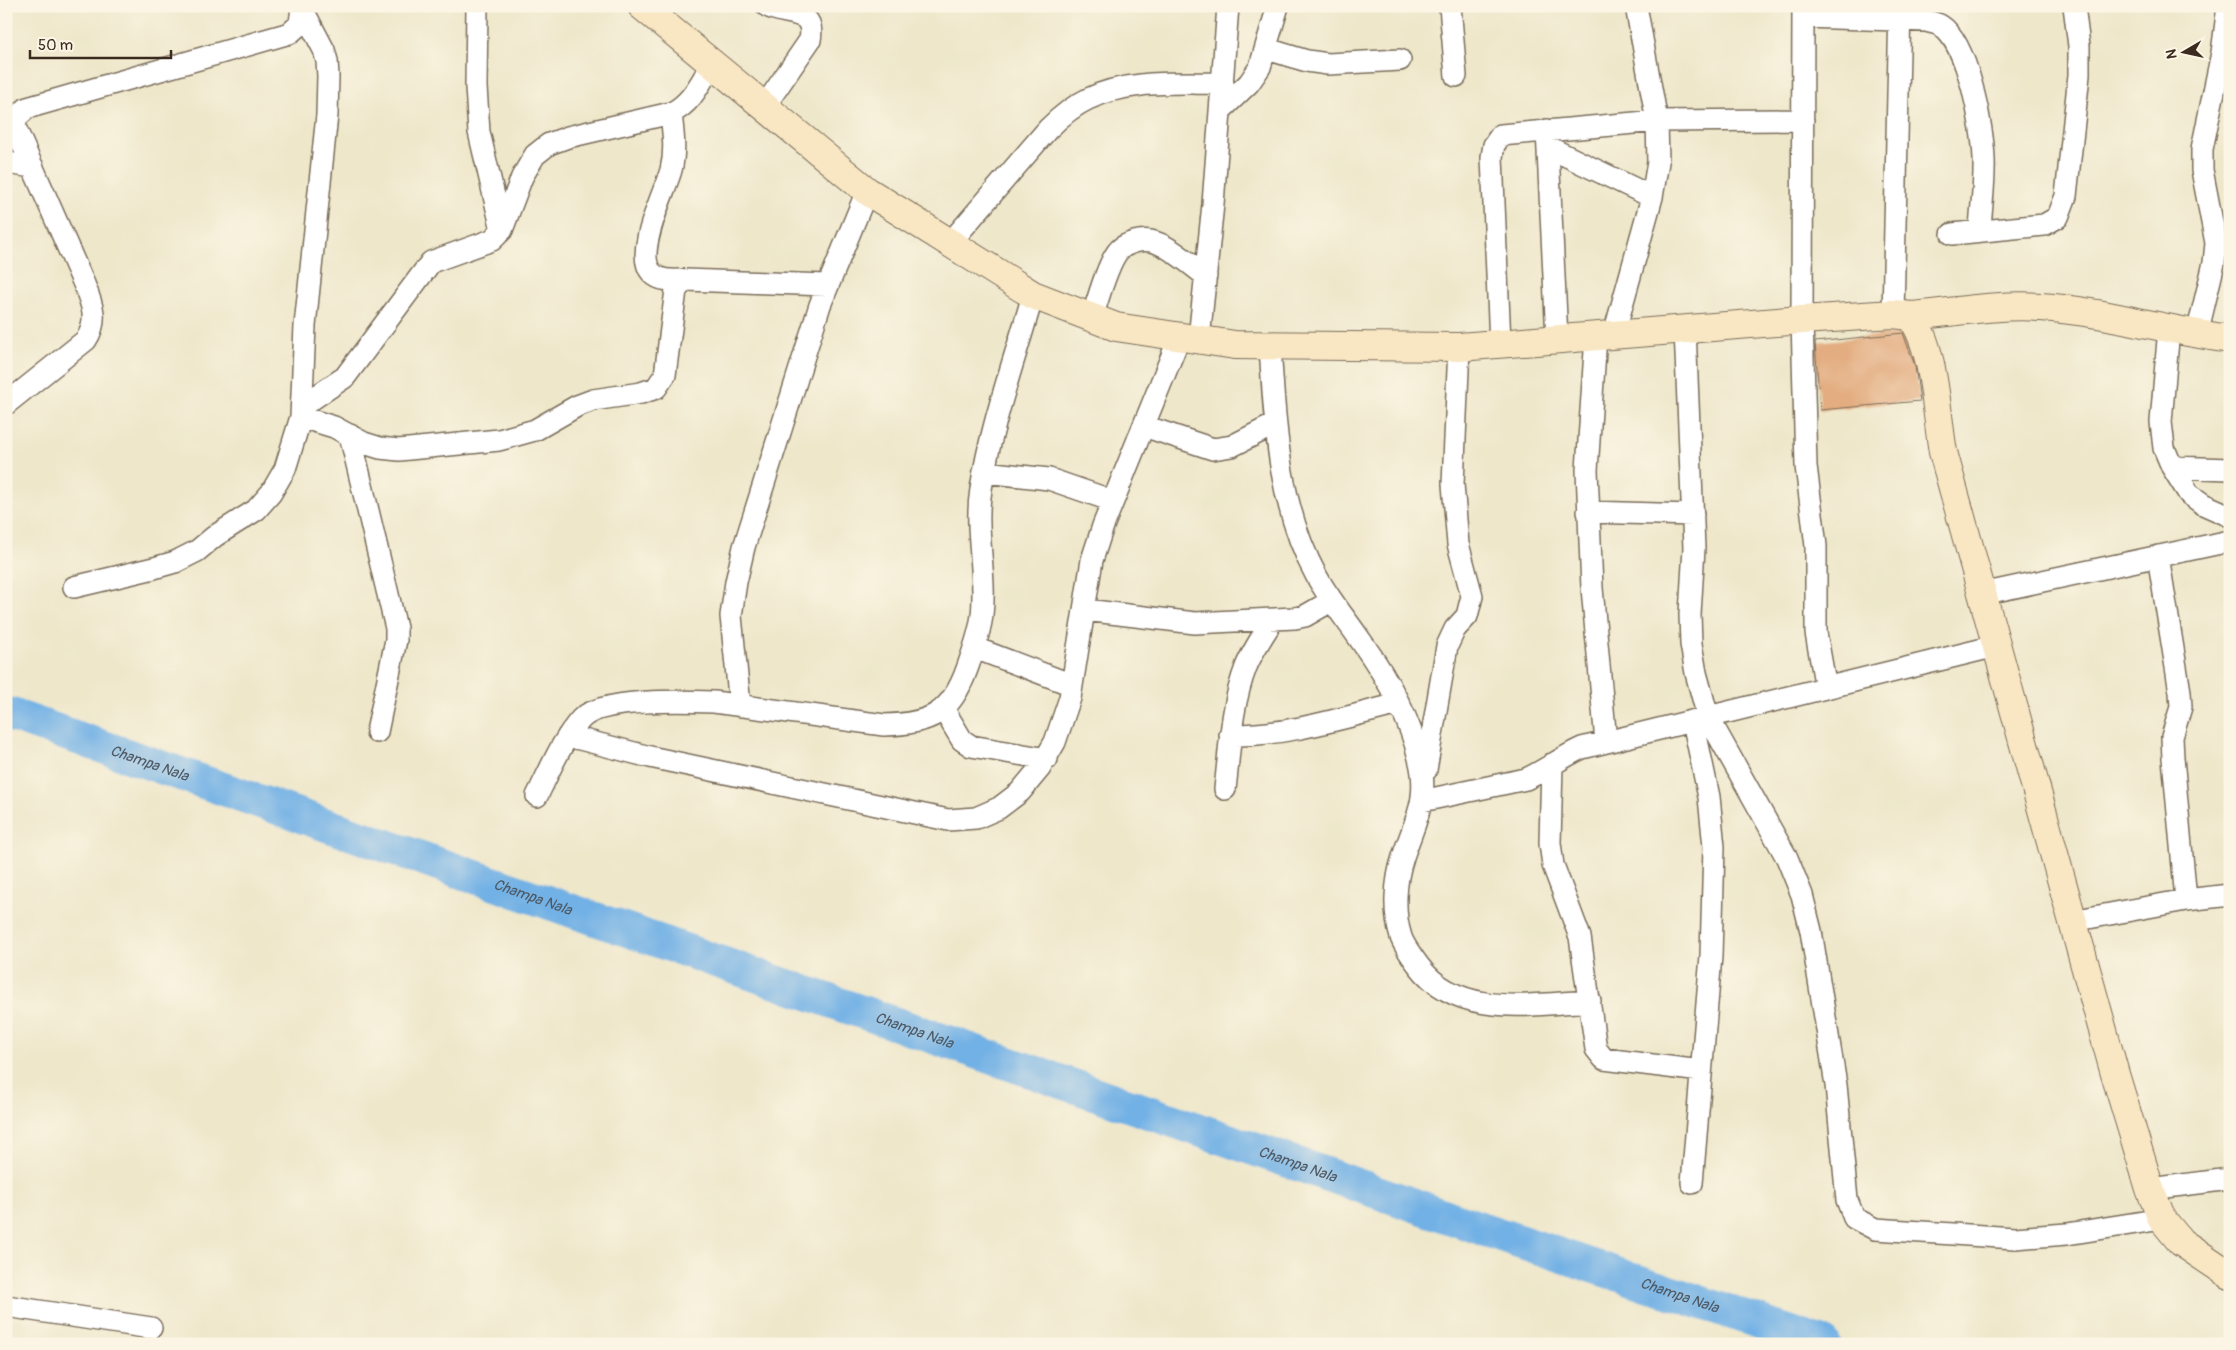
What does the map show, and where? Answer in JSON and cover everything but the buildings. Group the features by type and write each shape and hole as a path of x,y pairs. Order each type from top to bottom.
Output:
{"main road":[{"path":"642,6 867,191 1033,295 1116,327 1235,345 1459,347 1802,320 2009,307 2040,307 2079,310 2230,339"},
{"path":"1902,315 1919,327 1927,347 1943,452 2114,1074 2150,1190 2162,1219 2181,1242 2230,1275"}],"street":[{"path":"477,6 476,87 479,132 502,230"},
{"path":"764,107 810,40 812,32 809,21 800,14 767,6"},
{"path":"568,736 650,757 948,820 976,818 999,808 1020,792 1046,759 1061,724 1072,685 1092,560 1102,526 1144,426 1190,338 1206,276 1228,6"},
{"path":"1221,110 1249,83 1260,67 1278,6"},
{"path":"1450,6 1456,76"},
{"path":"1606,742 1592,588 1587,470 1605,335 1652,197 1658,162 1657,122 1636,6"},
{"path":"1952,234 2044,226 2058,217 2066,196 2079,75 2079,46 2074,6"},
{"path":"2197,334 2214,263 2216,242 2202,170 2202,149 2222,53 2228,6"},
{"path":"6,404 86,340 92,330 94,317 89,296 15,128 17,116 27,108 290,33 300,24 302,7"},
{"path":"74,588 175,562 197,551 215,536 256,510 271,493 285,469 301,412 305,326 327,114 328,76 324,50 302,7"},
{"path":"1826,688 1816,633 1816,546 1806,466 1802,320 1803,12 1900,13 1941,26 1953,39 1966,65 1981,131 1984,159 1980,231"},
{"path":"1900,13 1902,315"},
{"path":"1266,48 1307,61 1328,64 1400,60"},
{"path":"301,412 345,377 431,262 492,240 502,230 522,177 535,155 549,144 576,135 672,113 683,107 693,95 712,64"},
{"path":"950,244 1032,145 1066,113 1089,98 1114,90 1140,85 1223,83"},
{"path":"672,113 674,153 671,170 648,237 648,265 652,273 659,278 667,280 827,285"},
{"path":"1500,344 1492,157 1494,145 1501,135 1548,139 1657,122 1803,120"},
{"path":"1548,139 1652,197"},
{"path":"1548,139 1557,339"},
{"path":"6,163 33,167"},
{"path":"740,706 731,616 744,547 827,285 867,191"},
{"path":"1092,318 1109,269 1119,251 1133,242 1152,241 1171,251 1206,276"},
{"path":"301,412 350,436 380,448 399,450 499,440 535,430 577,406 593,400 641,393 656,388 665,376 676,290 685,280"},
{"path":"537,796 568,736 583,717 608,706 685,700 884,725 909,724 922,721 944,710 956,696 975,648 982,614 979,524 984,472 987,455 1033,295"},
{"path":"2169,328 2161,422 2164,448 2172,467 2188,494 2202,504 2230,516"},
{"path":"1684,329 1693,514 1691,644 1696,673 1714,847 1712,956 1692,1183"},
{"path":"1270,345 1275,424 1281,477 1303,547 1331,601 1361,641 1406,715 1419,756 1423,790"},
{"path":"1459,347 1453,484 1458,544 1472,596 1467,616 1455,629 1447,646 1416,827 1403,856 1397,882 1397,909 1401,937 1419,967 1444,990 1475,1002 1502,1006 1590,1001"},
{"path":"1144,426 1213,449 1232,446 1275,424"},
{"path":"350,436 396,628 394,649 377,732"},
{"path":"2172,467 2230,469"},
{"path":"984,472 1049,479 1113,501"},
{"path":"1588,512 1693,514"},
{"path":"1982,594 2230,541"},
{"path":"2158,556 2180,692 2181,706 2172,737 2172,758 2186,900"},
{"path":"1085,610 1195,623 1273,620 1304,616 1331,601"},
{"path":"1225,789 1233,713 1246,668 1255,648 1273,620"},
{"path":"1423,790 1526,779 1540,773 1552,764 1582,748 1996,646"},
{"path":"975,648 1072,685"},
{"path":"1230,735 1249,735 1293,730 1400,704"},
{"path":"944,710 962,740 971,746 1046,759"},
{"path":"1701,719 1787,858 1802,895 1811,931 1836,1085 1848,1200 1854,1218 1875,1229 2015,1238 2059,1235 2162,1219"},
{"path":"1552,764 1550,843 1553,865 1580,937 1596,1049 1604,1059 1701,1071"},
{"path":"2072,921 2186,900 2230,895"},
{"path":"2150,1190 2230,1179"},
{"path":"6,1306 151,1328"}],"waterway":[{"name":"Champa Nala","path":"6,713 1486,1230 1824,1344"}]}
